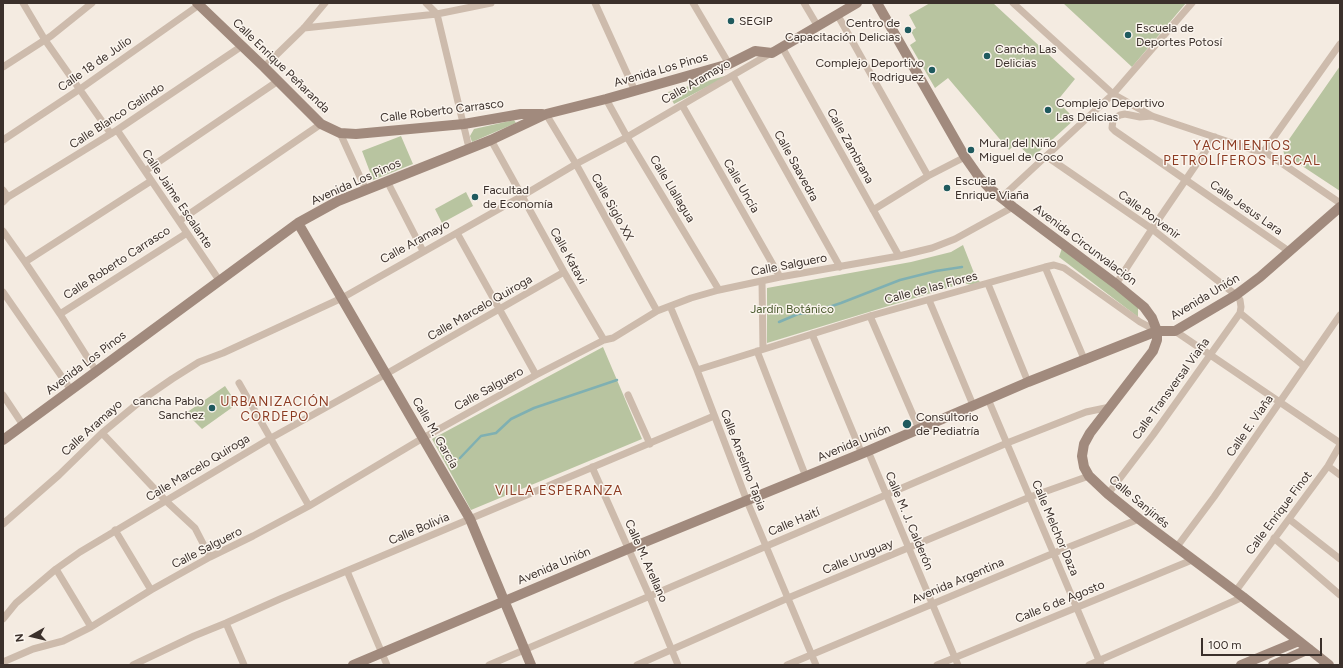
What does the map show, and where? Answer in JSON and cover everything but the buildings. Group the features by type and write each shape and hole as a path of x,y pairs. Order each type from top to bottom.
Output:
{"street":[{"name":"Calle Jaime Escalante","path":"23,3 45,40 80,89 145,171 219,280"},
{"path":"3,67 45,40 92,3"},
{"path":"264,67 304,28 325,3"},
{"path":"426,3 437,14 469,148"},
{"path":"304,28 437,14 491,3"},
{"path":"595,3 635,91"},
{"path":"693,3 729,64"},
{"path":"804,3 817,26"},
{"name":"Calle Aramayo","path":"3,524 59,475 102,433 172,379 200,362 223,353 342,298 576,164 627,137 857,3"},
{"name":"Avenida Circunvalación","path":"877,3 965,157 979,177 1001,198 1116,284 1144,307 1152,318 1157,331"},
{"path":"1013,3 1113,94 1152,116 1253,150 1264,150 1340,203"},
{"path":"1001,198 1113,94 1192,3"},
{"name":"Calle Enrique Peñaranda","path":"198,4 321,124 340,133"},
{"name":"Calle 18 de Julio","path":"3,140 80,89 198,4"},
{"path":"837,14 928,176"},
{"path":"1264,150 1340,44"},
{"name":"Calle Blanco Galindo","path":"5,200 114,132 242,46"},
{"name":"Calle Zambrana","path":"782,47 899,256"},
{"name":"Avenida Los Pinos","path":"3,440 298,223 338,201 491,140 546,114 606,99 729,64 755,51 772,53"},
{"name":"Calle Saavedra","path":"733,76 840,267"},
{"path":"145,171 278,81"},
{"name":"Calle Llallagua","path":"606,99 627,137 719,290"},
{"name":"Calle Uncía","path":"682,105 780,277"},
{"name":"Calle Roberto Carrasco","path":"340,133 356,134 464,124 521,114 546,114"},
{"name":"Calle Siglo XX","path":"546,114 576,164 657,311"},
{"name":"Calle Jesus Lara","path":"1152,116 1140,117 1125,114 1120,115 1113,120 1112,128 1290,252"},
{"name":"Calle Roberto Carrasco","path":"178,221 321,124"},
{"path":"340,133 366,190"},
{"path":"1116,284 1185,179 1215,137"},
{"name":"Calle Katavi","path":"491,140 564,272 604,340"},
{"name":"Calle Porvenir","path":"1046,156 1152,228 1236,295"},
{"path":"873,210 928,176 965,157"},
{"path":"26,262 151,181"},
{"path":"387,181 423,251"},
{"path":"3,190 5,200"},
{"name":"Calle Salguero","path":"3,662 33,649 63,641 91,627 151,590 210,557 309,506 423,438 604,340 613,338 657,311 691,298 719,290 780,277 899,256 932,248 955,239 1013,207"},
{"name":"Avenida Unión","path":"353,665 628,549 747,502 1028,382 1085,361 1157,331 1175,331 1236,295 1260,277 1340,207"},
{"name":"Calle M. García","path":"298,223 470,519 531,665"},
{"name":"Calle Roberto Carrasco","path":"60,314 187,233"},
{"path":"457,233 536,376"},
{"path":"4,235 26,262 96,371"},
{"name":"Calle de las Flores","path":"697,370 870,316 1054,265 1064,268 1140,322 1157,331"},
{"path":"1045,267 1085,361"},
{"name":"Calle Marcelo Quiroga","path":"3,619 16,603 56,569 115,530 271,438 564,272"},
{"path":"762,281 760,350 806,477"},
{"path":"988,284 1028,382"},
{"path":"3,292 71,390"},
{"path":"1236,295 1240,300 1240,313 1304,366"},
{"path":"930,300 973,405"},
{"name":"Calle Anselmo Tapia","path":"670,306 697,370 747,502 816,665"},
{"name":"Calle Transversal Viaña","path":"1108,494 1153,435 1240,313"},
{"name":"Calle E. Viaña","path":"1176,548 1214,497 1340,315"},
{"path":"870,316 919,429"},
{"name":"Calle Sanjinés","path":"1157,331 1157,340 1153,351 1090,433 1084,444 1082,456 1084,467 1089,476 1108,494 1176,548 1309,649"},
{"path":"1175,331 1340,444"},
{"name":"Calle M. J. Calderón","path":"812,334 865,452 887,495 958,665"},
{"path":"239,383 309,506"},
{"path":"3,395 23,425"},
{"path":"628,395 650,444"},
{"name":"Calle Melchor Daza","path":"988,399 1100,663"},
{"name":"Calle Haití","path":"489,665 649,595 1007,443 1086,412 1110,407"},
{"name":"Calle Bolivia","path":"133,665 194,636 714,416"},
{"path":"102,433 166,501 195,528 210,557"},
{"name":"Calle Enrique Finot","path":"1239,595 1274,538 1328,466 1340,444"},
{"path":"1328,466 1340,475"},
{"name":"Calle M. Arellano","path":"592,467 649,595 678,665"},
{"name":"Calle Uruguay","path":"637,665 788,598 1030,497 1089,476"},
{"name":"Avenida Argentina","path":"787,665 1139,519"},
{"path":"1288,519 1340,559"},
{"path":"115,530 151,590"},
{"path":"1274,538 1340,595"},
{"name":"Calle 6 de Agosto","path":"937,665 1192,560"},
{"path":"56,569 91,627"},
{"path":"347,571 387,665"},
{"path":"1089,665 1100,663 1239,595"},
{"path":"226,623 244,665"},
{"path":"1243,665 1299,641"},
{"path":"1273,665 1309,649 1329,665"}],"green space":[{"path":"930,3 993,3 1075,79 1057,101 1075,119 1032,158 1016,143 1009,150 948,78 935,88 910,45 916,41 911,31 916,28 909,15"},
{"name":"Escuela de Deportes Potosí","path":"1063,3 1186,3 1132,67"},
{"path":"1340,66 1340,191 1284,154 1283,148"},
{"path":"732,74 674,104 668,92"},
{"path":"514,120 516,123 472,142 470,136 474,129"},
{"path":"401,136 413,164 373,180 362,151"},
{"path":"466,192 473,206 442,223 435,209"},
{"name":"Jardín Botánico","path":"963,245 976,278 980,282 971,285 964,283 767,343 767,288 911,262 951,252"},
{"path":"1062,248 1135,303 1138,308 1138,317 1059,257"},
{"path":"603,347 642,439 471,510 432,439"},
{"name":"cancha Pablo Sanchez","path":"225,386 237,404 202,429 186,413"}],"waterway":[{"path":"779,322 798,314 814,312 841,303 900,280 936,271 962,267"},
{"path":"460,458 481,436 496,433 511,419 534,408 617,380"}],"place":[{"name":"SEGIP","path":"731,21"},
{"name":"Centro de Capacitación Delicias","path":"908,30"},
{"name":"Escuela de Deportes Potosí","path":"1128,35"},
{"name":"Cancha Las Delicias","path":"987,56"},
{"name":"Complejo Deportivo Rodriguez","path":"932,70"},
{"name":"Complejo Deportivo Las Delicias","path":"1048,110"},
{"name":"Mural del Niño Miguel de Coco","path":"971,150"},
{"name":"Escuela Enrique Viaña","path":"947,188"},
{"name":"Facultad de Economía","path":"475,197"},
{"name":"cancha Pablo Sanchez","path":"212,408"},
{"name":"Consultorio de Pediatría","path":"907,424"}],"district":[{"name":"YACIMIENTOS PETROLÍFEROS FISCAL","path":"1242,154"},
{"name":"URBANIZACIÓN CORDEPO","path":"275,410"},
{"name":"VILLA ESPERANZA","path":"559,491"}]}
